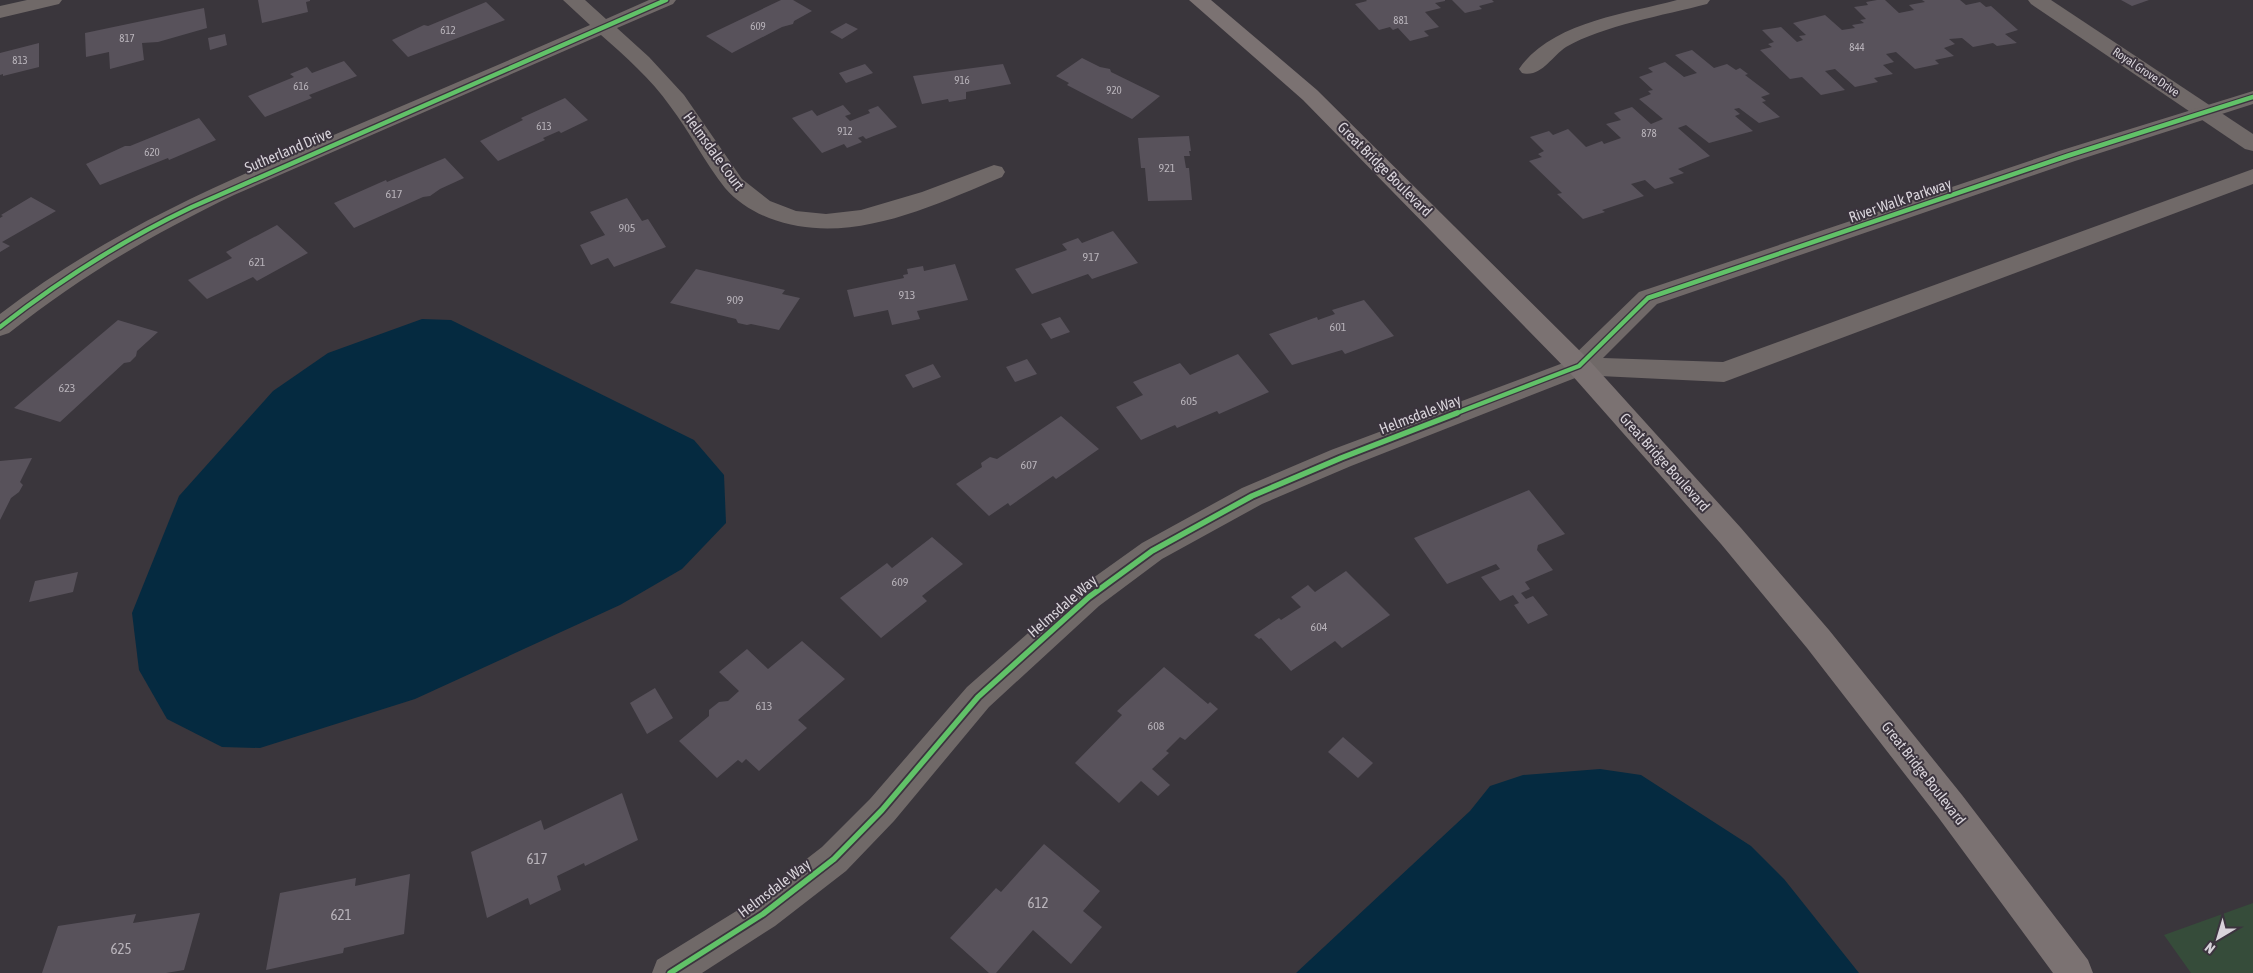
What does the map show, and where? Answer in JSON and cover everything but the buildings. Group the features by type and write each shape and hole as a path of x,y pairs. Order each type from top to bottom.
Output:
{"main road":[{"name":"Great Bridge Boulevard","path":"1199,0 1310,95 1579,366 1731,536 1818,639 1950,806 2075,973"}],"street":[{"path":"0,12 52,0"},
{"path":"572,0 603,27"},
{"name":"Sutherland Drive","path":"0,327 70,275 157,223 226,190 666,0"},
{"path":"1528,69 1557,44 1582,31 1700,0"},
{"name":"Royal Grove Drive","path":"2038,0 2253,144"},
{"name":"Helmsdale Court","path":"603,27 642,61 677,100 741,192 766,209 789,217 821,221 850,221 892,212 994,172"},
{"name":"River Walk Parkway","path":"1579,366 1648,298 2253,97"},
{"path":"1579,366 1724,372 2253,176"},
{"name":"Helmsdale Way","path":"670,973 763,914 834,859 882,810 978,697 1089,597 1152,551 1252,496 1341,458 1579,366"}],"green space":[{"path":"2253,903 2253,973 2191,973 2164,935"}],"water":[{"path":"422,319 451,320 694,440 724,475 726,523 682,569 620,605 415,699 260,748 222,747 167,719 139,670 132,613 179,496 273,391 328,353"},
{"path":"1600,769 1641,775 1751,846 1784,879 1859,973 1296,973 1470,811 1490,786 1523,775"}],"cycle path":[{"path":"0,327 44,293 90,262 140,233 226,190 666,0"},
{"path":"670,973 763,914 834,859 882,810 978,697 1089,597 1152,551 1252,496 1341,458 1579,366 1648,298 2067,156 2253,97"}]}
